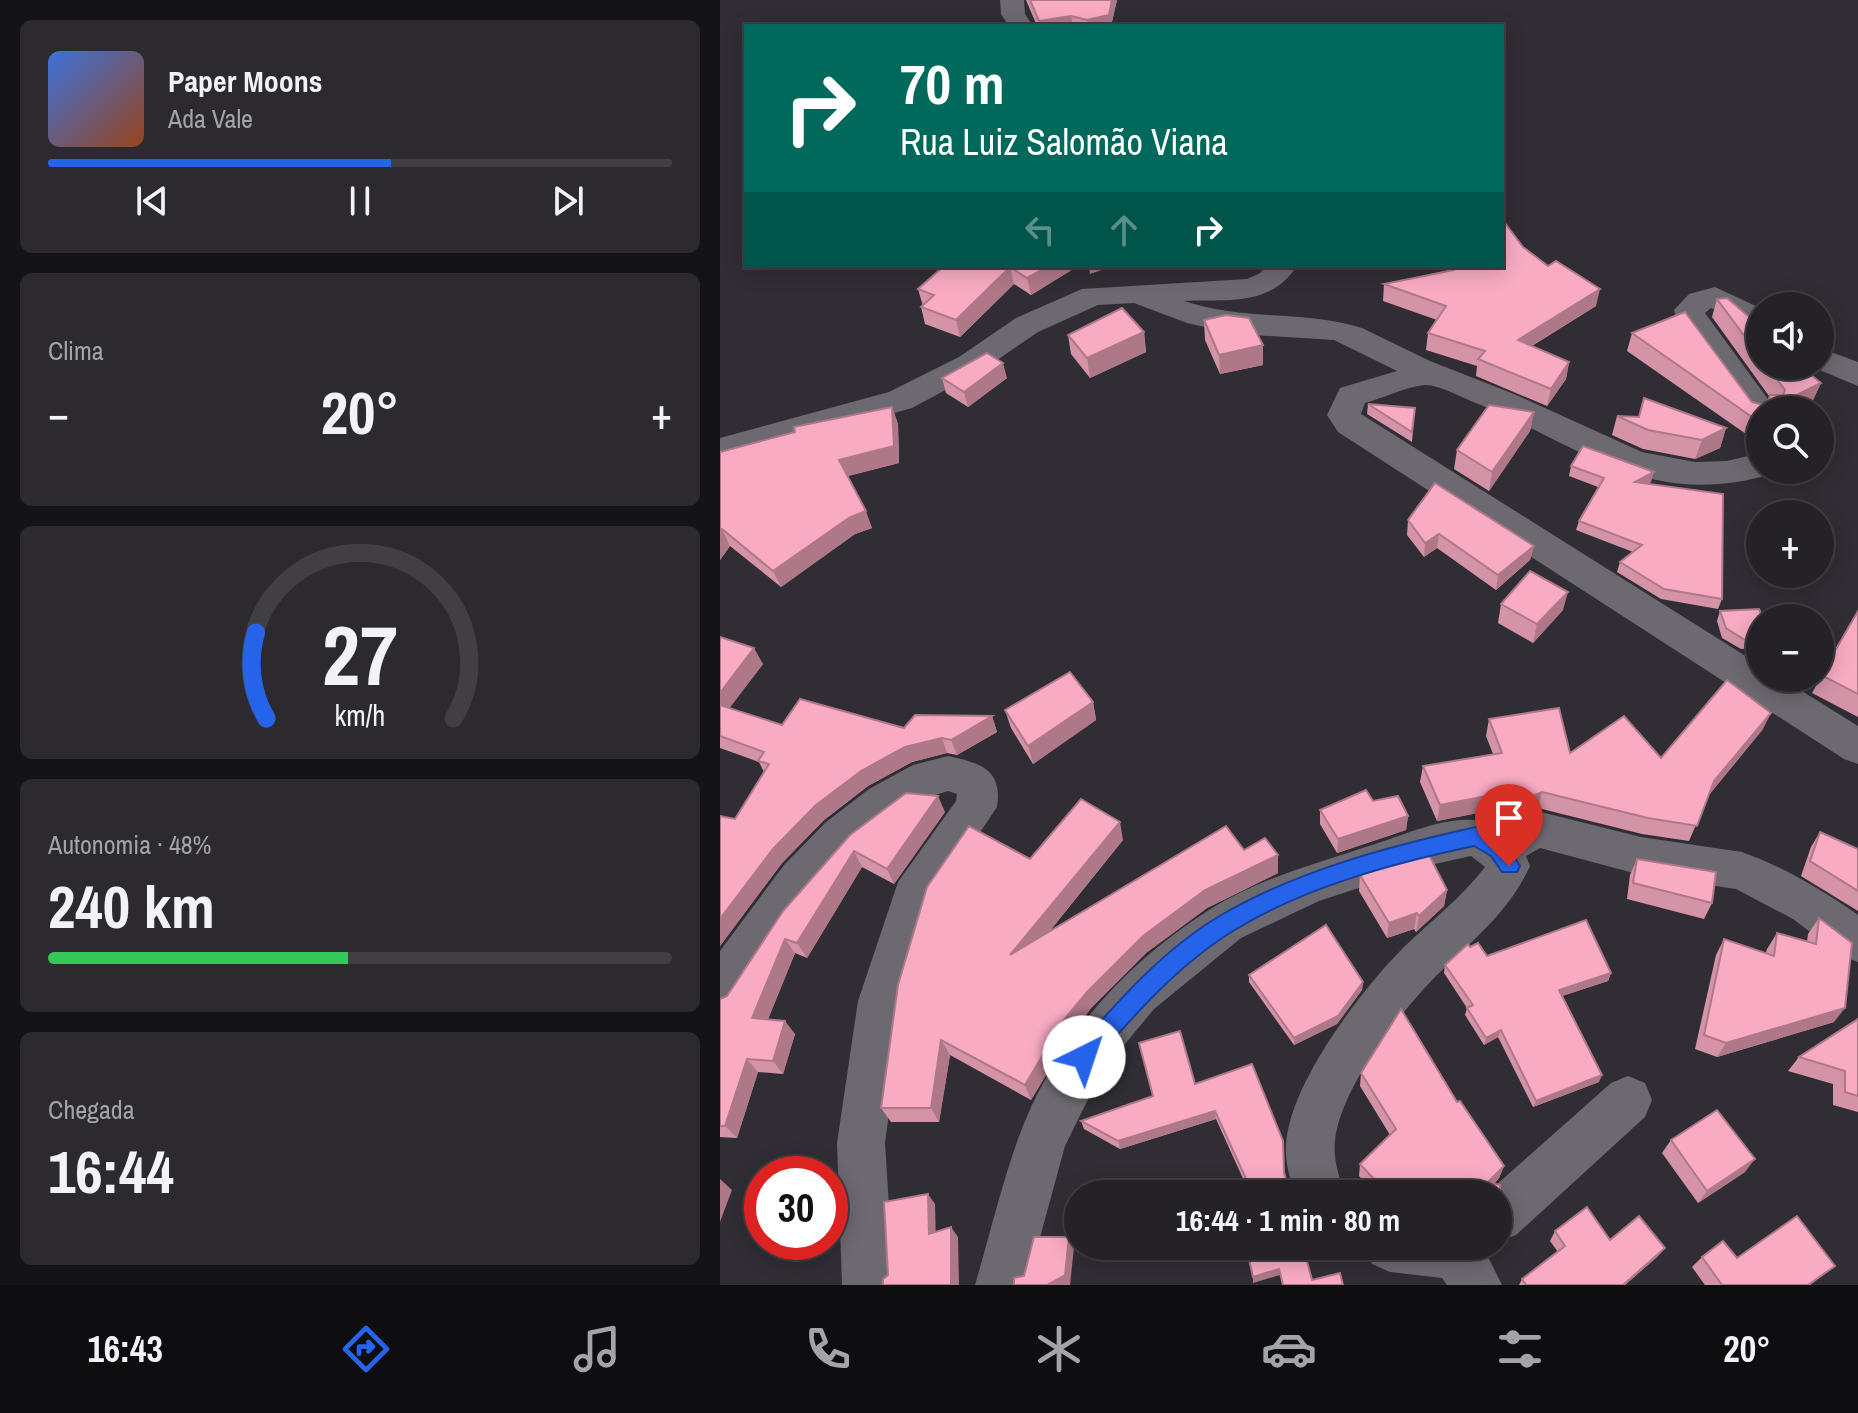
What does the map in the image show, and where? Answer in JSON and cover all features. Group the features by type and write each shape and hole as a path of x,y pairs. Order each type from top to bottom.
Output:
{"street":[{"path":"1012,0 1013,14 1020,24"},
{"path":"720,450 900,400 970,364 1027,325 1093,296 1251,288 1271,280 1280,268"},
{"path":"1138,294 1186,314 1238,324 1320,327 1351,335 1429,373 1509,404 1602,451 1644,466 1691,477 1735,474 1746,470"},
{"path":"1746,314 1715,297 1700,301 1689,310 1691,319 1749,396"},
{"path":"1834,364 1858,375"},
{"path":"1429,373 1352,396 1344,415 1350,424 1858,747"},
{"path":"720,993 742,954 813,863 906,785 936,774 964,775 979,789 976,807 913,896 881,1001 861,1143 868,1285"},
{"path":"1498,850 1537,829 1641,856 1742,871 1808,905 1858,941"},
{"path":"1001,1285 1042,1140 1084,1057 1138,994 1225,924 1308,885 1426,847 1476,836 1498,850 1509,866 1499,885 1415,966 1345,1058 1312,1129 1309,1162 1315,1180"},
{"path":"1512,1204 1628,1100"}],"building":[{"path":"1030,0 1112,0 1109,15 1087,20 1071,16 1039,21"},
{"path":"1504,222 1523,247 1548,266 1556,261 1600,289 1518,340 1569,362 1551,389 1478,359 1485,351 1428,333 1446,306 1384,284 1454,270 1504,268"},
{"path":"942,268 1009,268 956,320 921,307 934,295 918,289"},
{"path":"1012,268 1044,268 1027,278"},
{"path":"1727,298 1746,314 1746,338 1717,299"},
{"path":"1122,308 1144,332 1087,358 1068,335"},
{"path":"1685,312 1748,396 1746,413 1632,333"},
{"path":"1226,315 1249,318 1263,345 1219,355 1204,320"},
{"path":"987,353 1003,363 964,392 942,378"},
{"path":"1778,380 1817,380 1821,383 1795,396 1770,396 1783,395 1785,390"},
{"path":"1644,398 1726,428 1702,440 1648,430 1617,416 1639,417"},
{"path":"1368,404 1415,408 1412,432"},
{"path":"1489,405 1534,412 1492,472 1457,450"},
{"path":"892,407 894,446 839,460 866,511 849,518 773,571 722,529 720,532 720,452 795,432 794,427"},
{"path":"1583,446 1654,472 1635,482 1723,494 1722,599 1664,589 1620,562 1642,545 1579,521 1604,478 1571,466"},
{"path":"1435,483 1534,546 1498,575 1439,534 1425,543 1408,520"},
{"path":"1530,571 1568,592 1537,624 1501,604"},
{"path":"1746,610 1746,640 1726,628 1720,611"},
{"path":"1858,611 1858,694 1834,682 1834,653"},
{"path":"720,637 754,648 720,693"},
{"path":"1070,672 1093,702 1028,746 1005,710"},
{"path":"1727,680 1771,713 1714,781 1697,826 1648,818 1542,792 1525,799 1492,795 1440,805 1423,766 1502,753 1489,719 1559,708 1570,753 1624,716 1661,758"},
{"path":"800,699 904,728 915,715 992,716 951,740 942,738 905,747 861,771 816,805 773,849 720,919 720,816 735,819 769,764 758,761 764,752 720,736 720,705 782,725"},
{"path":"1366,790 1373,801 1398,796 1408,816 1338,839 1320,810"},
{"path":"906,793 938,796 887,869 854,851 797,943 785,939 752,1018 785,1021 773,1061 747,1059 725,1126 720,1126 720,999 727,996 783,911 850,835"},
{"path":"1081,799 1120,822 1010,955 1226,826 1244,850 1265,838 1278,855 1205,890 1143,936 1063,1021 1025,1085 941,1040 931,1108 881,1108 898,985 927,887 969,826 1030,859"},
{"path":"1820,832 1858,849 1858,891 1810,861"},
{"path":"1428,853 1447,890 1419,916 1417,913 1389,923 1360,875"},
{"path":"1637,859 1716,872 1712,903 1633,883"},
{"path":"1819,918 1852,943 1845,1008 1726,1043 1704,1035 1724,939 1774,956 1777,933 1816,944"},
{"path":"1586,920 1611,973 1559,990 1602,1075 1536,1101 1501,1030 1486,1038 1467,1008 1473,1005 1445,965 1468,944 1470,947 1478,943 1487,956"},
{"path":"1326,925 1363,982 1338,1016 1294,1038 1249,975"},
{"path":"1401,1009 1457,1102 1460,1101 1504,1166 1490,1180 1375,1180 1360,1164 1396,1129 1361,1073"},
{"path":"1858,1019 1858,1096 1845,1092 1845,1071 1799,1057"},
{"path":"1180,1031 1195,1084 1252,1064 1283,1141 1286,1180 1247,1180 1215,1111 1118,1141 1081,1121 1153,1096 1139,1043"},
{"path":"1717,1110 1755,1159 1707,1191 1671,1140"},
{"path":"928,1194 929,1234 951,1227 951,1285 883,1285 883,1279 888,1275 884,1202"},
{"path":"1587,1207 1610,1240 1639,1216 1665,1248 1623,1285 1526,1285 1522,1279 1565,1246 1555,1231"},
{"path":"1797,1216 1835,1266 1808,1285 1722,1285 1702,1257 1723,1241 1737,1258"},
{"path":"1034,1237 1064,1237 1065,1275 1047,1285 1014,1285 1014,1278 1024,1276"},
{"path":"1249,1260 1307,1260 1312,1280 1340,1273 1343,1285 1283,1285 1279,1269 1253,1277"}],"route":[{"path":"1084,1057 1138,994 1225,924 1308,885 1426,847 1476,836 1498,850 1509,866"}]}
